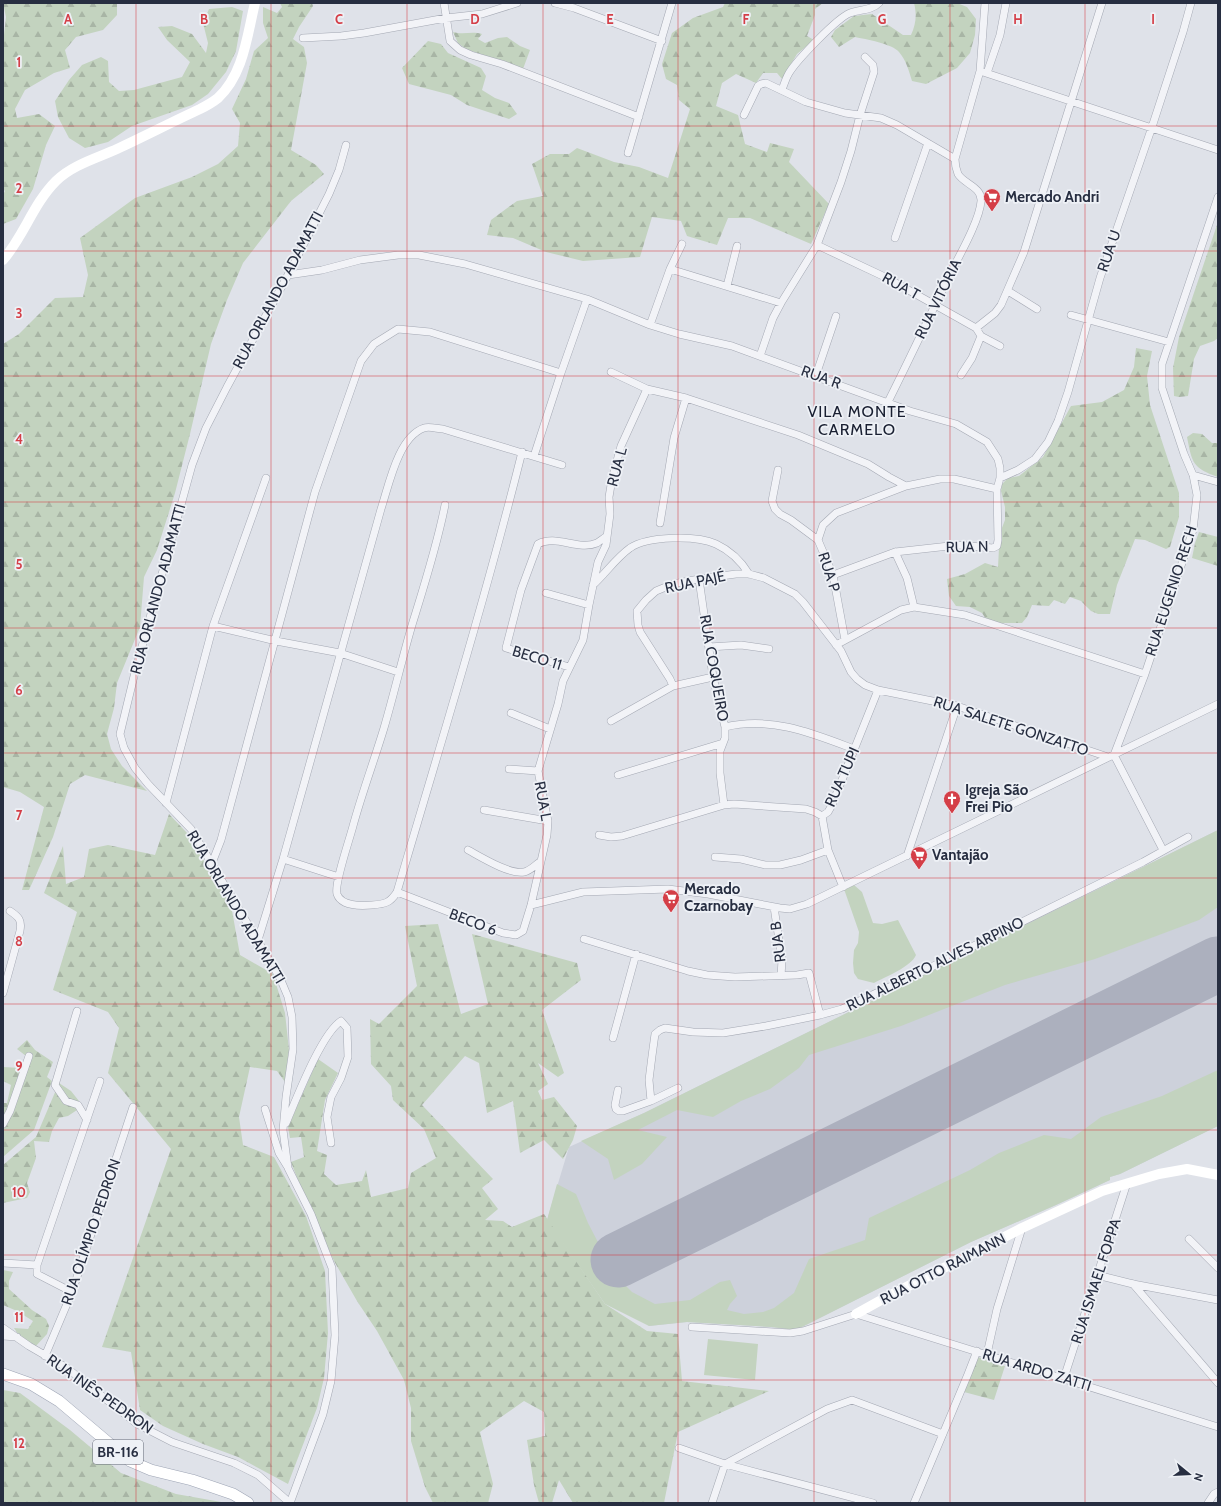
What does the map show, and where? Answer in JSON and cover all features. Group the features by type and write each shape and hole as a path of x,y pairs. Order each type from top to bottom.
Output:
{"main road":[{"name":"BR-116","path":"3,1374 31,1384 59,1401 130,1461 151,1470 192,1480 233,1494 248,1503"}],"street":[{"path":"3,260 16,242 33,212 55,182 90,161 200,110 221,95 238,70 255,3"},
{"path":"444,3 450,41 460,50 509,67 639,117"},
{"path":"303,38 364,33 446,18 482,14 517,3"},
{"path":"555,3 574,8 662,42"},
{"path":"628,153 662,42 672,3"},
{"path":"782,90 790,73 800,59 840,19 850,13 875,7 879,3"},
{"path":"984,72 985,3"},
{"path":"744,115 761,84 766,83 806,102 845,113 881,118 897,125 955,159 984,72 1000,35 1006,3"},
{"path":"976,328 995,313 1001,305 1026,245 1102,3"},
{"name":"RUA U","path":"1000,478 1018,470 1035,459 1048,442 1058,421 1089,321 1100,278 1152,127 1190,3"},
{"path":"760,356 773,318 817,245 841,182 874,72 873,65 865,57"},
{"path":"984,72 1218,150"},
{"path":"895,238 928,143"},
{"name":"RUA ORLANDO ADAMATTI","path":"290,1503 323,1414 331,1381 336,1335 332,1268 311,1214 288,1168 283,1130 286,1097 294,1050 292,1018 288,997 280,978 191,829 148,784 135,768 124,748 120,734 192,466 206,428 329,194 339,170 346,145"},
{"name":"RUA VITÓRIA","path":"888,402 978,213 981,200 980,193 964,181 959,175 955,159"},
{"name":"RUA EUGENIO RECH","path":"1111,756 1145,674 1193,530 1197,495 1193,475 1184,454 1162,388 1162,364 1218,197"},
{"path":"650,325 670,269 682,244"},
{"name":"RUA T","path":"817,245 887,278 976,328 981,336"},
{"path":"727,286 737,246"},
{"name":"RUA R","path":"288,274 322,270 360,260 398,255 419,255 466,264 587,299 650,325 679,334 732,346 816,375 910,411 956,424 987,442"},
{"path":"670,269 781,303"},
{"path":"1008,291 1038,309"},
{"path":"534,456 587,299"},
{"path":"1071,315 1169,342"},
{"path":"816,375 836,316"},
{"path":"212,863 221,840 276,641 315,492 361,361 374,344 398,329 430,332 561,373"},
{"path":"961,375 972,358 981,336 1000,346"},
{"path":"611,372 647,389 686,398 806,438 868,464 888,477 906,486 940,479 954,479 997,489"},
{"name":"RUA L","path":"531,905 547,835 548,821 538,771 564,680 583,640 598,562 606,544 610,514 609,497 612,479 621,446 647,389"},
{"path":"660,523 674,438 686,398"},
{"path":"258,940 283,859 381,508 399,456 411,437 425,428 443,430 562,465"},
{"name":"RUA N","path":"833,575 895,552 958,545 993,548 997,546 997,489 1000,478 1000,468 998,459 987,442"},
{"path":"445,505 386,720 363,791 339,877 336,892 339,898 347,903 363,905 383,904 392,900 397,892 464,666 504,525 522,452"},
{"path":"778,470 772,501 775,509 818,540"},
{"path":"1193,475 1218,482"},
{"path":"166,803 213,626 266,478"},
{"name":"RUA P","path":"845,640 833,575 818,540 823,525 836,513 906,486"},
{"name":"BECO 11","path":"569,667 506,648 521,590 538,544 550,540 584,545 596,544 607,536"},
{"path":"593,585 617,559 631,548 657,538 696,540 714,543 726,549 741,562 749,574"},
{"path":"895,552 907,578 914,608"},
{"name":"RUA PAJÉ","path":"673,686 640,632 638,625 638,611 646,600 663,587 699,579 736,574 749,574"},
{"name":"RUA SALETE GONZATTO","path":"749,574 764,578 795,594 803,602 836,645 846,660 851,672 857,679 866,685 878,690 957,706 1111,756"},
{"name":"RUA COQUEIRO","path":"699,579 713,677 725,727 723,743 720,751 720,773 724,805"},
{"path":"546,593 589,605"},
{"path":"836,645 901,610 914,608 965,615 1145,674"},
{"path":"213,626 276,641 340,653 398,672"},
{"path":"709,647 741,645 769,649"},
{"path":"611,721 673,686 713,677"},
{"name":"RUA TUPI","path":"843,887 828,850 822,816 828,812 832,805 878,690"},
{"path":"531,905 582,892 668,889 708,894 774,908 790,909 807,904 843,887 1218,704"},
{"path":"907,856 957,706"},
{"path":"511,713 550,729"},
{"path":"725,727 754,723 787,726 854,749"},
{"path":"618,775 723,743"},
{"path":"1111,756 1163,850"},
{"path":"509,769 538,771"},
{"path":"598,835 611,837 622,836 724,805 734,804 806,809 822,816"},
{"path":"484,810 548,821"},
{"name":"RUA ALBERTO ALVES ARPINO","path":"651,1101 649,1080 655,1034 660,1030 665,1028 693,1032 723,1033 766,1026 842,1009 909,978 1136,865 1188,837"},
{"path":"468,850 508,870 517,872 524,872 540,862"},
{"path":"715,857 741,859 765,865 780,865 801,860 828,850"},
{"path":"283,859 339,877"},
{"name":"BECO 6","path":"397,892 468,921 503,933 516,935 523,931 531,905"},
{"name":"RUA B","path":"774,908 782,960 781,976"},
{"path":"3,994 22,922 19,917 10,911"},
{"path":"584,939 688,971 708,975 735,977 781,976 809,973 820,1015"},
{"path":"614,1038 636,954"},
{"path":"77,1012 55,1086 66,1101 78,1105 87,1120"},
{"path":"283,1130 316,1056 327,1038 341,1021 347,1028 348,1057 341,1078 331,1097 327,1116 331,1143"},
{"path":"3,1124 10,1111 29,1056"},
{"path":"72,1292 37,1274 37,1265 100,1081"},
{"path":"618,1090 614,1106 618,1111 634,1108 678,1088"},
{"name":"RUA OLÍMPIO PEDRON","path":"45,1356 72,1292 133,1107"},
{"path":"265,1109 279,1153 288,1168"},
{"name":"RUA OTTO RAIMANN","path":"692,1327 790,1334 803,1331 856,1314 1022,1228 1102,1192 1159,1174 1187,1169 1218,1175"},
{"name":"RUA ISMAEL FOPPA","path":"1064,1378 1127,1183"},
{"path":"987,1354 997,1309 1022,1228"},
{"path":"1189,1239 1218,1268"},
{"path":"3,1263 37,1265"},
{"path":"1097,1275 1133,1284 1218,1300"},
{"path":"1133,1284 1218,1383"},
{"name":"RUA ARDO ZATTI","path":"856,1314 1218,1427"},
{"name":"RUA INÊS PEDRON","path":"3,1328 45,1356 67,1368 137,1424 172,1442 234,1463 258,1475 290,1503"},
{"path":"3,1336 17,1337"},
{"path":"914,1503 977,1352"},
{"path":"712,1503 725,1464 827,1409 852,1400 943,1434"},
{"path":"679,1448 725,1464 873,1503"},
{"path":"1208,1503 1214,1494 1218,1492"}],"shaded area":[{"path":"1218,830 1218,1126 1120,1174 1110,1177 1110,1180 971,1242 796,1330 687,1322 649,1326 547,1220 569,1147 644,1113"}],"green space":[{"path":"3,3 117,3 117,15 103,30 76,37 65,50 70,68 54,73 25,90 15,109 17,118 39,114 55,126 46,145 33,189 16,219 3,224 3,195 5,191 3,189 3,44 6,17"},
{"path":"280,3 312,3 313,6 293,39 304,47 307,63 291,150 316,165 324,174 291,201 243,263 227,300 211,344 175,493 157,550 144,577 140,627 117,683 114,708 107,734 111,749 122,766 147,791 85,775 70,784 53,837 29,890 22,890 44,807 20,792 3,787 3,344 19,334 55,298 83,297 88,275 80,238 135,198 192,177 218,164 238,146 240,123 232,109 246,79 254,51 268,38 263,23 263,7 277,13 282,7"},
{"path":"725,3 823,3 815,9 815,15 807,36 814,40 797,54 782,79 777,73 763,73 756,83 736,74 722,83 716,106 738,115 745,144 767,152 770,143 794,149 789,162 829,204 811,244 750,218 728,218 717,245 687,236 681,221 652,217 640,257 583,261 546,252 513,238 487,235 491,220 517,201 543,196 532,164 550,154 569,154 577,148 614,162 639,167 668,178 690,109 679,100 677,85 666,79 662,64 672,33 693,18 723,7"},
{"path":"914,3 957,3 967,7 976,19 975,35 970,53 957,68 926,84 912,81 904,58 896,49 878,42 855,37 839,47 831,37 835,30 854,16 872,14 903,35 911,35 916,19"},
{"path":"232,7 243,11 236,51 226,72 208,94 192,105 132,126 108,142 85,148 69,138 58,117 55,101 69,80 82,65 101,57 108,61 109,82 119,91 134,90 182,77 190,62 167,40 158,27 172,26 192,34 206,53 208,43 203,23 209,9"},
{"path":"453,32 482,34 478,39 485,43 498,38 507,37 520,46 530,50 523,69 466,49 458,43"},
{"path":"428,41 441,44 448,53 481,68 486,76 482,90 495,98 509,103 517,114 509,119 467,105 451,95 409,84 402,68"},
{"path":"1218,222 1218,338 1200,346 1194,359 1188,396 1174,396 1173,368 1179,337"},
{"path":"1136,348 1152,351 1147,376 1150,405 1179,493 1179,517 1170,547 1166,549 1145,540 1135,539 1117,585 1110,614 1098,614 1091,611 1081,601 1070,597 1065,604 1054,600 1049,606 1032,605 1027,617 1022,623 1000,623 986,619 982,613 970,607 956,606 949,596 947,579 965,574 985,563 998,567 999,548 1002,540 1000,533 1005,520 1005,507 1001,491 1002,484 1008,478 1019,476 1043,457 1071,406 1102,402 1124,390 1134,367"},
{"path":"1193,433 1202,434 1212,443 1218,443 1218,477 1209,474 1198,467 1192,458 1187,437"},
{"path":"1199,532 1218,537 1218,566 1192,558"},
{"path":"169,814 187,833 231,905 240,955 273,974 285,1013 289,1050 285,1082 277,1071 250,1067 239,1117 243,1145 274,1157 306,1216 325,1271 328,1333 324,1378 317,1408 288,1484 238,1457 203,1444 163,1426 140,1410 131,1352 102,1347 171,1149 108,1073 119,1028 108,1012 53,990 77,912 44,893 63,846 66,884 84,877 89,849 108,845 155,855"},
{"path":"1218,830 1218,907 1199,920 1095,959 1005,985 901,1026 809,1055 799,1068 770,1089 741,1101 713,1117 677,1110 638,1130 667,1137 642,1164 614,1180 608,1159 581,1141 644,1113"},
{"path":"854,885 862,892 873,923 882,924 898,920 916,955 909,964 903,968 874,983 858,979 854,973 854,950 858,943 859,932 844,889"},
{"path":"438,924 461,1014 488,1004 472,934 577,963 581,980 542,1010 564,1073 558,1077 538,1063 548,1084 538,1091 542,1100 554,1097 577,1126 573,1140 563,1159 544,1140 520,1153 513,1101 487,1113 479,1063 465,1056 422,1105 493,1179 482,1188 498,1209 485,1220 503,1221 512,1227 544,1214 605,1304 647,1331 678,1334 682,1381 769,1391 678,1432 664,1503 573,1503 559,1480 552,1503 539,1503 534,1485 527,1440 545,1436 544,1412 524,1401 480,1432 493,1484 488,1503 433,1503 425,1487 411,1441 411,1408 404,1380 377,1331 357,1301 334,1261 301,1188 291,1162 304,1157 301,1137 290,1138 288,1127 318,1059 338,1073 325,1100 317,1151 327,1155 324,1174 336,1185 362,1181 366,1170 371,1197 408,1188 411,1173 436,1158 424,1129 393,1100 391,1086 371,1064 370,1019 379,1024 417,986 405,926"},
{"path":"27,1040 35,1050 53,1062 47,1077 52,1081 34,1130 3,1157 3,1103 7,1103 11,1085 3,1081 3,1067 22,1068 26,1056 17,1049"},
{"path":"1218,1070 1218,1126 1120,1174 1110,1177 1110,1180 971,1242 796,1330 687,1322 649,1326 605,1304 547,1220 557,1184 576,1194 588,1223 615,1275 632,1292 655,1304 690,1300 720,1282 730,1280 737,1296 727,1310 744,1314 763,1312 774,1308 794,1293 809,1259 865,1240 869,1218 970,1170 999,1153 1044,1135 1071,1139 1101,1117 1162,1096"},
{"path":"59,1083 71,1091 79,1101 77,1110 68,1116 59,1118 52,1131 49,1142 34,1141 36,1158 27,1183 30,1192 27,1198 3,1203 3,1165 36,1137"},
{"path":"3,1270 13,1272 9,1281 9,1289 32,1310 46,1319 49,1326 47,1334 35,1347 18,1334 14,1328 28,1329 33,1321 17,1311 3,1305"},
{"path":"708,1339 758,1344 755,1380 704,1375"},
{"path":"978,1357 1005,1366 994,1400 964,1392"},
{"path":"3,1390 20,1393 70,1430 121,1473 176,1494 227,1503 3,1503"}],"runway":[{"path":"618,1260 1218,964"}],"place":[{"name":"Mercado Andri","path":"992,212"},
{"name":"Igreja São Frei Pio","path":"952,814"},
{"name":"Vantajão","path":"919,870"},
{"name":"Mercado Czarnobay","path":"671,913"}],"district":[{"name":"VILA MONTE CARMELO","path":"857,420"}]}
